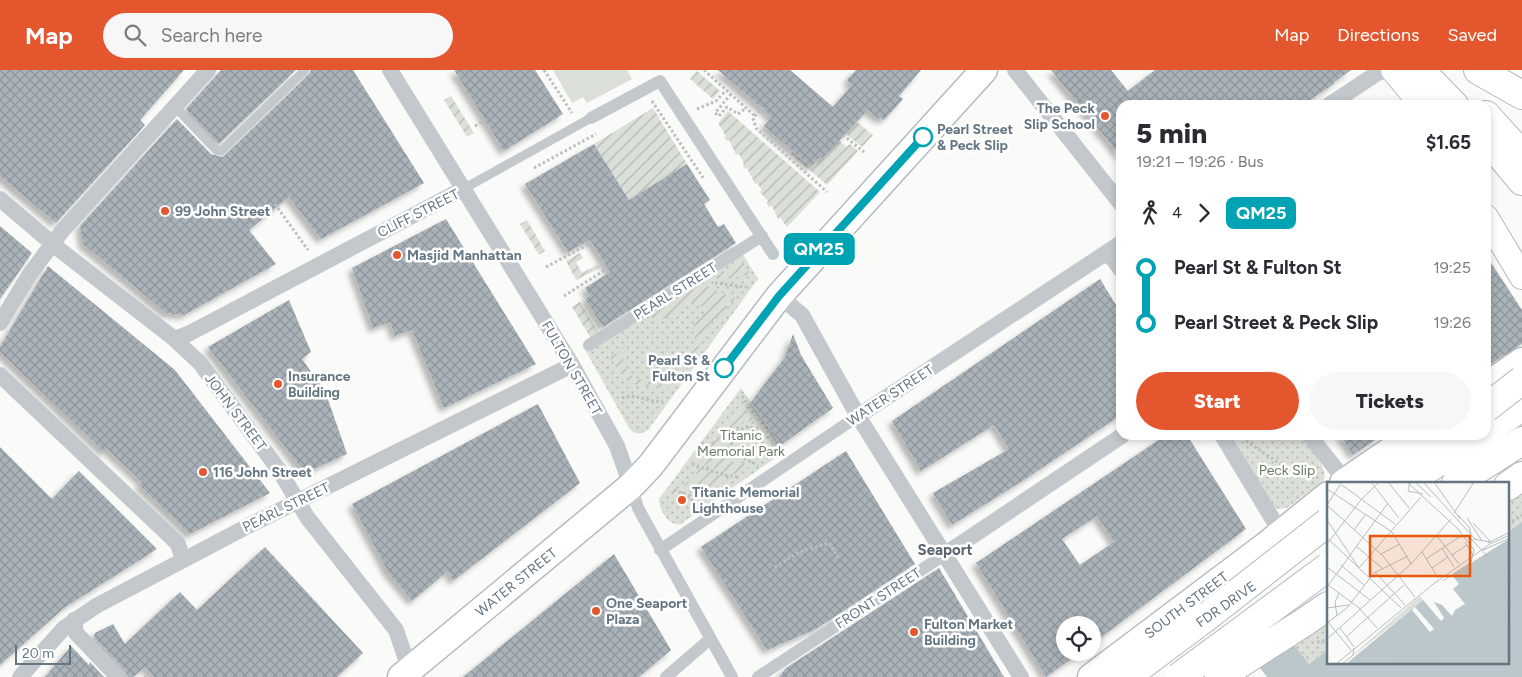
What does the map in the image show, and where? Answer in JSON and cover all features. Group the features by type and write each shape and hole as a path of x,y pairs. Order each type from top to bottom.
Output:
{"highway":[{"path":"1402,70 1447,100"},
{"path":"1443,70 1471,100"},
{"path":"1478,70 1522,95"},
{"path":"1491,121 1522,156"},
{"path":"1491,144 1522,181"},
{"path":"1491,403 1522,380"},
{"path":"1491,428 1522,408"},
{"path":"1382,482 1439,440"},
{"path":"1408,482 1472,440"},
{"path":"1458,482 1522,442"},
{"path":"1510,485 1522,476"},
{"path":"1209,615 1327,523"},
{"name":"FDR DRIVE","path":"1126,677 1209,615 1327,536"},
{"name":"FDR DRIVE","path":"1179,677 1327,568"},
{"path":"1219,677 1327,607"}],"main road":[{"path":"632,486 652,465 779,296 984,70"},
{"path":"1402,70 1419,100"},
{"path":"1491,225 1522,277"},
{"path":"1491,383 1522,361"},
{"name":"SOUTH STREET","path":"1340,482 1405,440"},
{"path":"1377,482 1439,440"},
{"name":"WATER STREET","path":"408,674 632,486"},
{"name":"SOUTH STREET","path":"1091,677 1281,534 1327,493"},
{"path":"1281,534 1308,532 1327,519"}],"street":[{"path":"0,323 30,274 52,243 208,70"},
{"name":"FULTON STREET","path":"390,70 465,188 572,365 617,446 638,508 732,677"},
{"path":"1015,70 1116,198"},
{"path":"1337,100 1379,72 1402,70"},
{"name":"CLIFF STREET","path":"591,118 660,81 682,115"},
{"path":"682,115 773,254"},
{"name":"CLIFF STREET","path":"172,337 178,338 190,333 465,188"},
{"name":"JOHN STREET","path":"0,199 52,243 172,337 200,363 279,470 307,517 396,630 408,674"},
{"name":"PEARL STREET","path":"589,345 762,236"},
{"name":"WATER STREET","path":"660,550 858,416 1116,246"},
{"path":"1105,254 1116,263"},
{"path":"779,296 802,315 858,416 1021,677"},
{"name":"PEARL STREET","path":"20,677 74,620 96,606 183,559 572,365"},
{"path":"0,375 178,544 183,559"},
{"name":"FRONT STREET","path":"758,677 944,556 1116,440"},
{"path":"1225,440 1281,534"},
{"path":"1313,440 1336,482"},
{"path":"74,620 76,633 118,677"},
{"path":"666,677 710,639"}],"lane":[{"path":"175,107 216,150 223,150 305,70"},
{"name":"CLIFF STREET","path":"465,188 591,118"}],"path":[{"path":"544,70 579,125"},
{"path":"704,70 755,116"},
{"path":"682,115 716,102 727,90"},
{"path":"731,94 715,113 719,116 727,107 738,114 746,108"},
{"path":"644,107 653,103"},
{"path":"763,107 755,116 753,123 756,128 827,192"},
{"path":"475,126 485,120"},
{"path":"1093,130 1097,127"},
{"path":"526,172 602,130"},
{"path":"843,135 864,152"},
{"path":"275,204 308,250"},
{"path":"546,267 589,244 606,269 564,296"},
{"path":"698,276 718,284 746,288"},
{"path":"622,398 632,395 650,402 663,401"},
{"path":"742,396 779,450"},
{"path":"756,431 749,426 738,430 732,440 730,452 734,457 743,458 758,465"},
{"path":"743,458 755,445 756,431 762,426"},
{"path":"1246,441 1285,467 1331,482"},
{"path":"702,451 730,452"},
{"path":"692,464 724,475 741,477"},
{"path":"674,490 690,496 696,509"},
{"path":"1510,523 1522,515"},
{"path":"775,567 799,552 829,543 839,559"}],"green space":[{"path":"553,70 627,70 632,79 587,103 583,97 572,103"},
{"path":"697,71 720,91 713,99 690,79"},
{"path":"451,96 474,133 467,137 444,100"},
{"path":"653,108 687,164 629,200 594,144"},
{"path":"728,111 820,192 787,227 780,217 778,219 772,206 769,207 768,201 760,192 762,190 757,183 755,184 747,168 745,169 743,166 744,164 739,154 736,155 729,140 727,141 724,137 726,136 718,123"},
{"path":"852,118 873,135 862,147 842,131"},
{"path":"839,140 846,147 850,144 858,151 827,185 791,154 793,152 811,167 820,157 823,159"},
{"path":"527,220 545,251 539,255 520,224"},
{"path":"739,248 758,279 648,430 642,433 633,432 583,346"},
{"path":"580,253 583,258 576,262 582,273 597,265 600,268 576,280 566,261"},
{"path":"742,261 750,274 731,279 716,277"},
{"path":"700,285 735,298 732,302 729,300 725,305 728,307 719,318 716,317 702,336 704,339 666,391 661,388 637,385 626,380 616,367 614,361 610,359 611,354 617,354 625,345 624,364 631,375 643,380 659,378 674,371 686,359 694,343 693,325 707,310 687,298 675,311 665,318 660,320 650,316"},
{"path":"580,302 600,335 592,340 572,307"},
{"name":"Titanic Memorial Park","path":"741,388 785,451 681,524 672,523 663,513 659,499"},
{"path":"743,405 755,421 744,422 734,428 722,447 710,447"},
{"name":"Peck Slip","path":"1235,440 1302,440 1320,462 1323,468 1324,480 1287,508 1278,509 1273,506"},
{"path":"721,455 728,460 750,466 736,474 732,474 701,464 706,456"},
{"path":"1522,460 1522,522 1510,531 1510,482 1492,482"},
{"path":"699,468 728,479 700,499 683,488 687,482 693,481"},
{"path":"1327,603 1327,651 1309,664 1291,641"}],"shaded area":[{"path":"1522,522 1522,677 1267,677 1257,664 1291,641 1309,664 1327,651 1327,664 1510,664 1510,531"}],"building":[{"path":"0,70 184,70 140,120 145,125 56,223 0,176"},
{"path":"221,70 296,70 219,144 186,109"},
{"path":"311,70 353,70 424,183 321,239 289,197 249,230 276,264 184,315 166,313 83,244 80,226 177,119 211,154 223,157"},
{"path":"454,70 535,70 563,114 504,151"},
{"path":"718,70 790,70 833,107 852,85 847,80 856,70 921,70 899,96 903,99 884,120 880,117 879,119 868,110 822,159 820,157 811,167 764,126 772,117"},
{"path":"1051,70 1111,70 1128,91 1155,70 1351,70 1310,100 1116,100 1116,151"},
{"path":"594,144 629,200 687,164 710,200 704,204 718,227 724,224 736,243 603,327 585,299 590,296 585,288 610,272 590,240 568,252 525,184"},
{"path":"446,219 536,364 444,408 412,330 395,336 390,322 373,328 352,268"},
{"path":"0,226 32,253 0,299"},
{"path":"1491,263 1522,310 1522,344 1491,364"},
{"path":"48,266 175,370 270,493 190,534 139,485 142,482 107,449 104,452 0,352 0,347"},
{"path":"1100,279 1116,305 1116,418 952,525 933,493 1009,449 994,425 921,471 892,421"},
{"name":"Insurance Building","path":"289,300 311,352 302,359 325,391 347,454 305,473 208,347"},
{"path":"793,334 801,355 833,408 781,445 751,402 785,357"},
{"path":"538,404 580,483 453,581 448,571 412,601 388,572 352,504"},
{"path":"1159,440 1190,440 1246,529 1101,637 1101,616 1056,616 1056,661 1068,661 1046,677 976,563","holes":["1097,516 1114,542 1080,565 1062,539"]},
{"path":"1343,440 1375,440 1353,455"},
{"path":"0,447 52,499 79,471 157,549 64,608 0,665"},
{"path":"846,451 915,564 816,629 767,650 701,547"},
{"path":"265,547 363,653 337,677 154,677 145,667 133,677 128,677 125,670 94,637 95,633 113,624 125,644 180,592 197,610"},
{"name":"One Seaport Plaza","path":"614,554 671,650 639,677 463,677"},
{"name":"Fulton Market Building","path":"939,568 1004,677 779,677 786,668"},
{"path":"71,646 89,665 90,662 104,677 45,677"}],"bus line":[{"name":"QM25","path":"724,368 766,312 815,253 923,137"}],"place":[{"name":"The Peck Slip School","path":"1105,116"},
{"name":"Pearl Street & Peck Slip","path":"923,137"},
{"name":"99 John Street","path":"165,211"},
{"name":"Masjid Manhattan","path":"397,255"},
{"name":"Pearl St & Fulton St","path":"724,368"},
{"name":"Insurance Building","path":"278,384"},
{"name":"116 John Street","path":"203,472"},
{"name":"Titanic Memorial Lighthouse","path":"682,500"},
{"name":"One Seaport Plaza","path":"596,611"},
{"name":"Fulton Market Building","path":"914,632"}],"district":[{"name":"Seaport","path":"945,550"}]}
